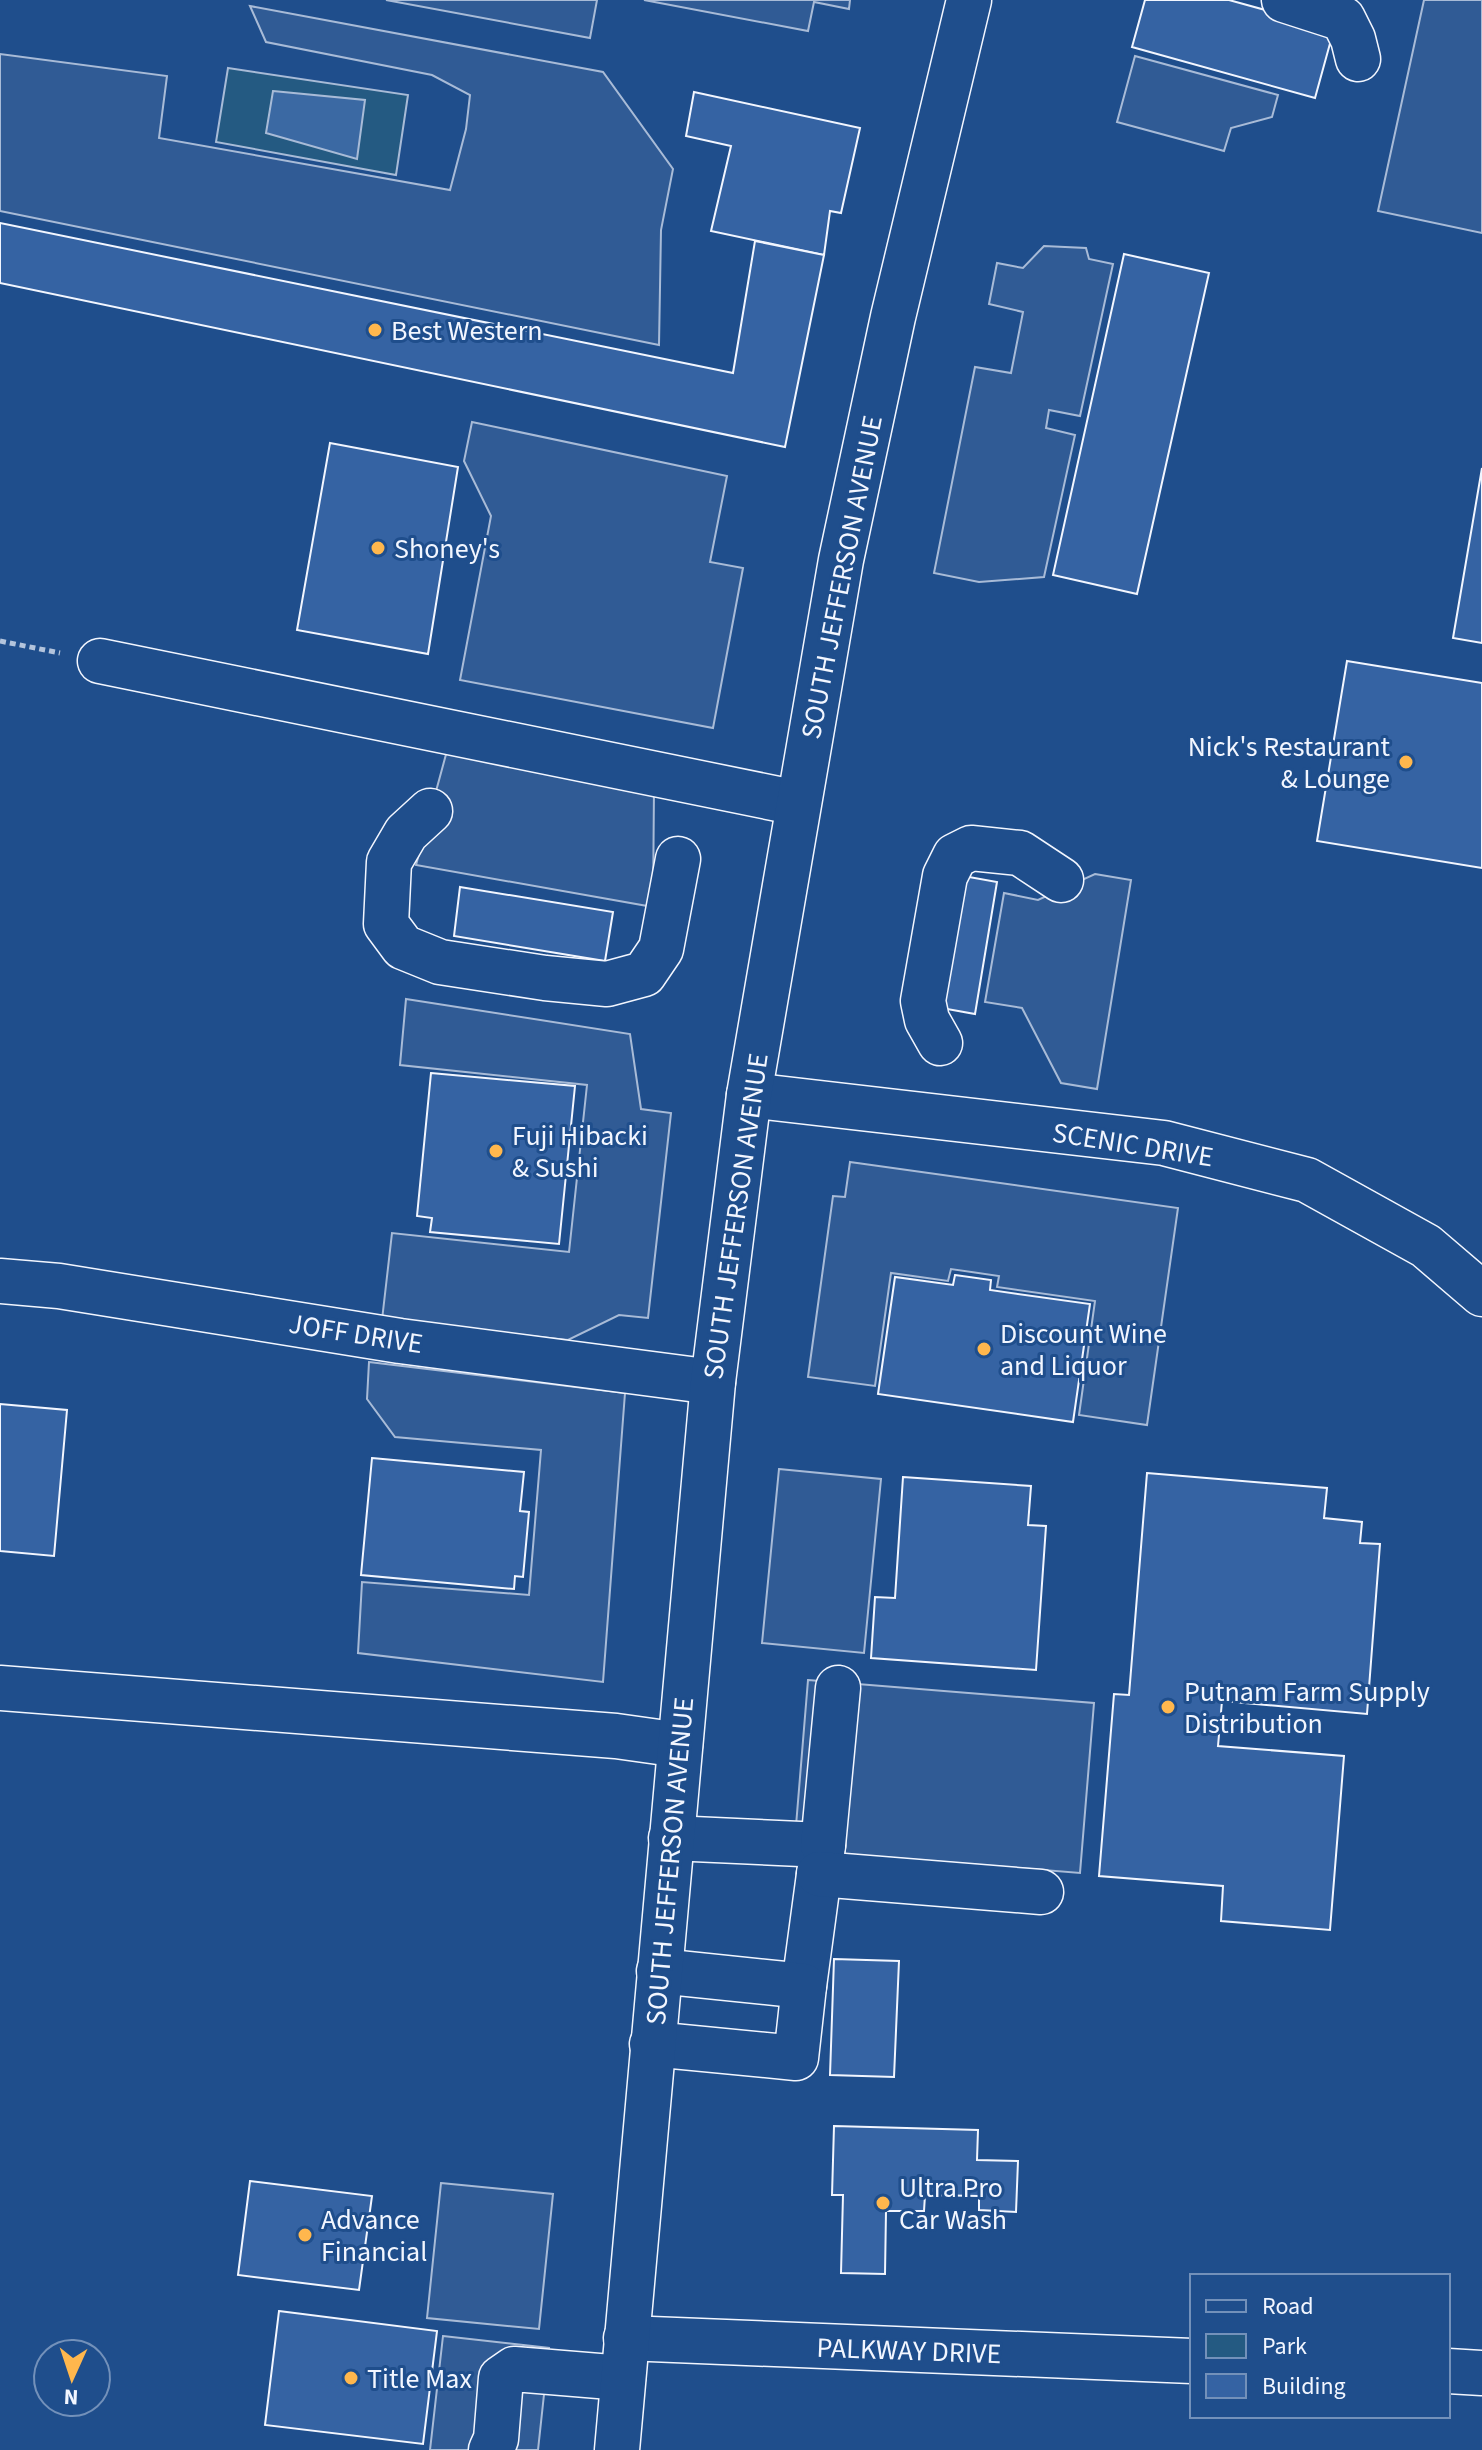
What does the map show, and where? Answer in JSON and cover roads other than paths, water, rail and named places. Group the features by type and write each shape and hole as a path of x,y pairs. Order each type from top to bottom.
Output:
{"main road":[{"name":"SOUTH JEFFERSON AVENUE","path":"617,2450 713,1382 749,1095 841,560 893,317 969,0"},
{"path":"1284,0 1343,19 1358,59"},
{"path":"100,661 798,803"},
{"path":"430,811 406,833 389,862 386,924 403,947 440,962 607,984 644,974 661,949 678,859"},
{"path":"940,1043 927,1020 923,1001 945,876 955,856 971,848 1020,853 1061,880"},
{"name":"SCENIC DRIVE","path":"749,1095 1164,1143 1307,1180 1426,1246 1482,1294"},
{"name":"JOFF DRIVE","path":"0,1281 59,1286 400,1341 713,1382"},
{"path":"0,1688 616,1736 680,1745"},
{"path":"652,2044 796,2058 821,1860 838,1688"},
{"path":"671,1838 1041,1892"},
{"path":"659,1971 804,1986"},
{"name":"PALKWAY DRIVE","path":"491,2450 496,2439 501,2378 514,2369 624,2358 1190,2361"},
{"path":"1450,2371 1482,2373"}],"place":[{"name":"Best Western","path":"375,330"},
{"name":"Shoney's","path":"378,548"},
{"name":"Nick's Restaurant & Lounge","path":"1406,762"},
{"name":"Fuji Hibacki & Sushi","path":"496,1151"},
{"name":"Discount Wine and Liquor","path":"984,1349"},
{"name":"Putnam Farm Supply Distribution","path":"1168,1707"},
{"name":"Ultra Pro Car Wash","path":"883,2203"},
{"name":"Advance Financial","path":"305,2235"},
{"name":"Title Max","path":"351,2378"}]}
